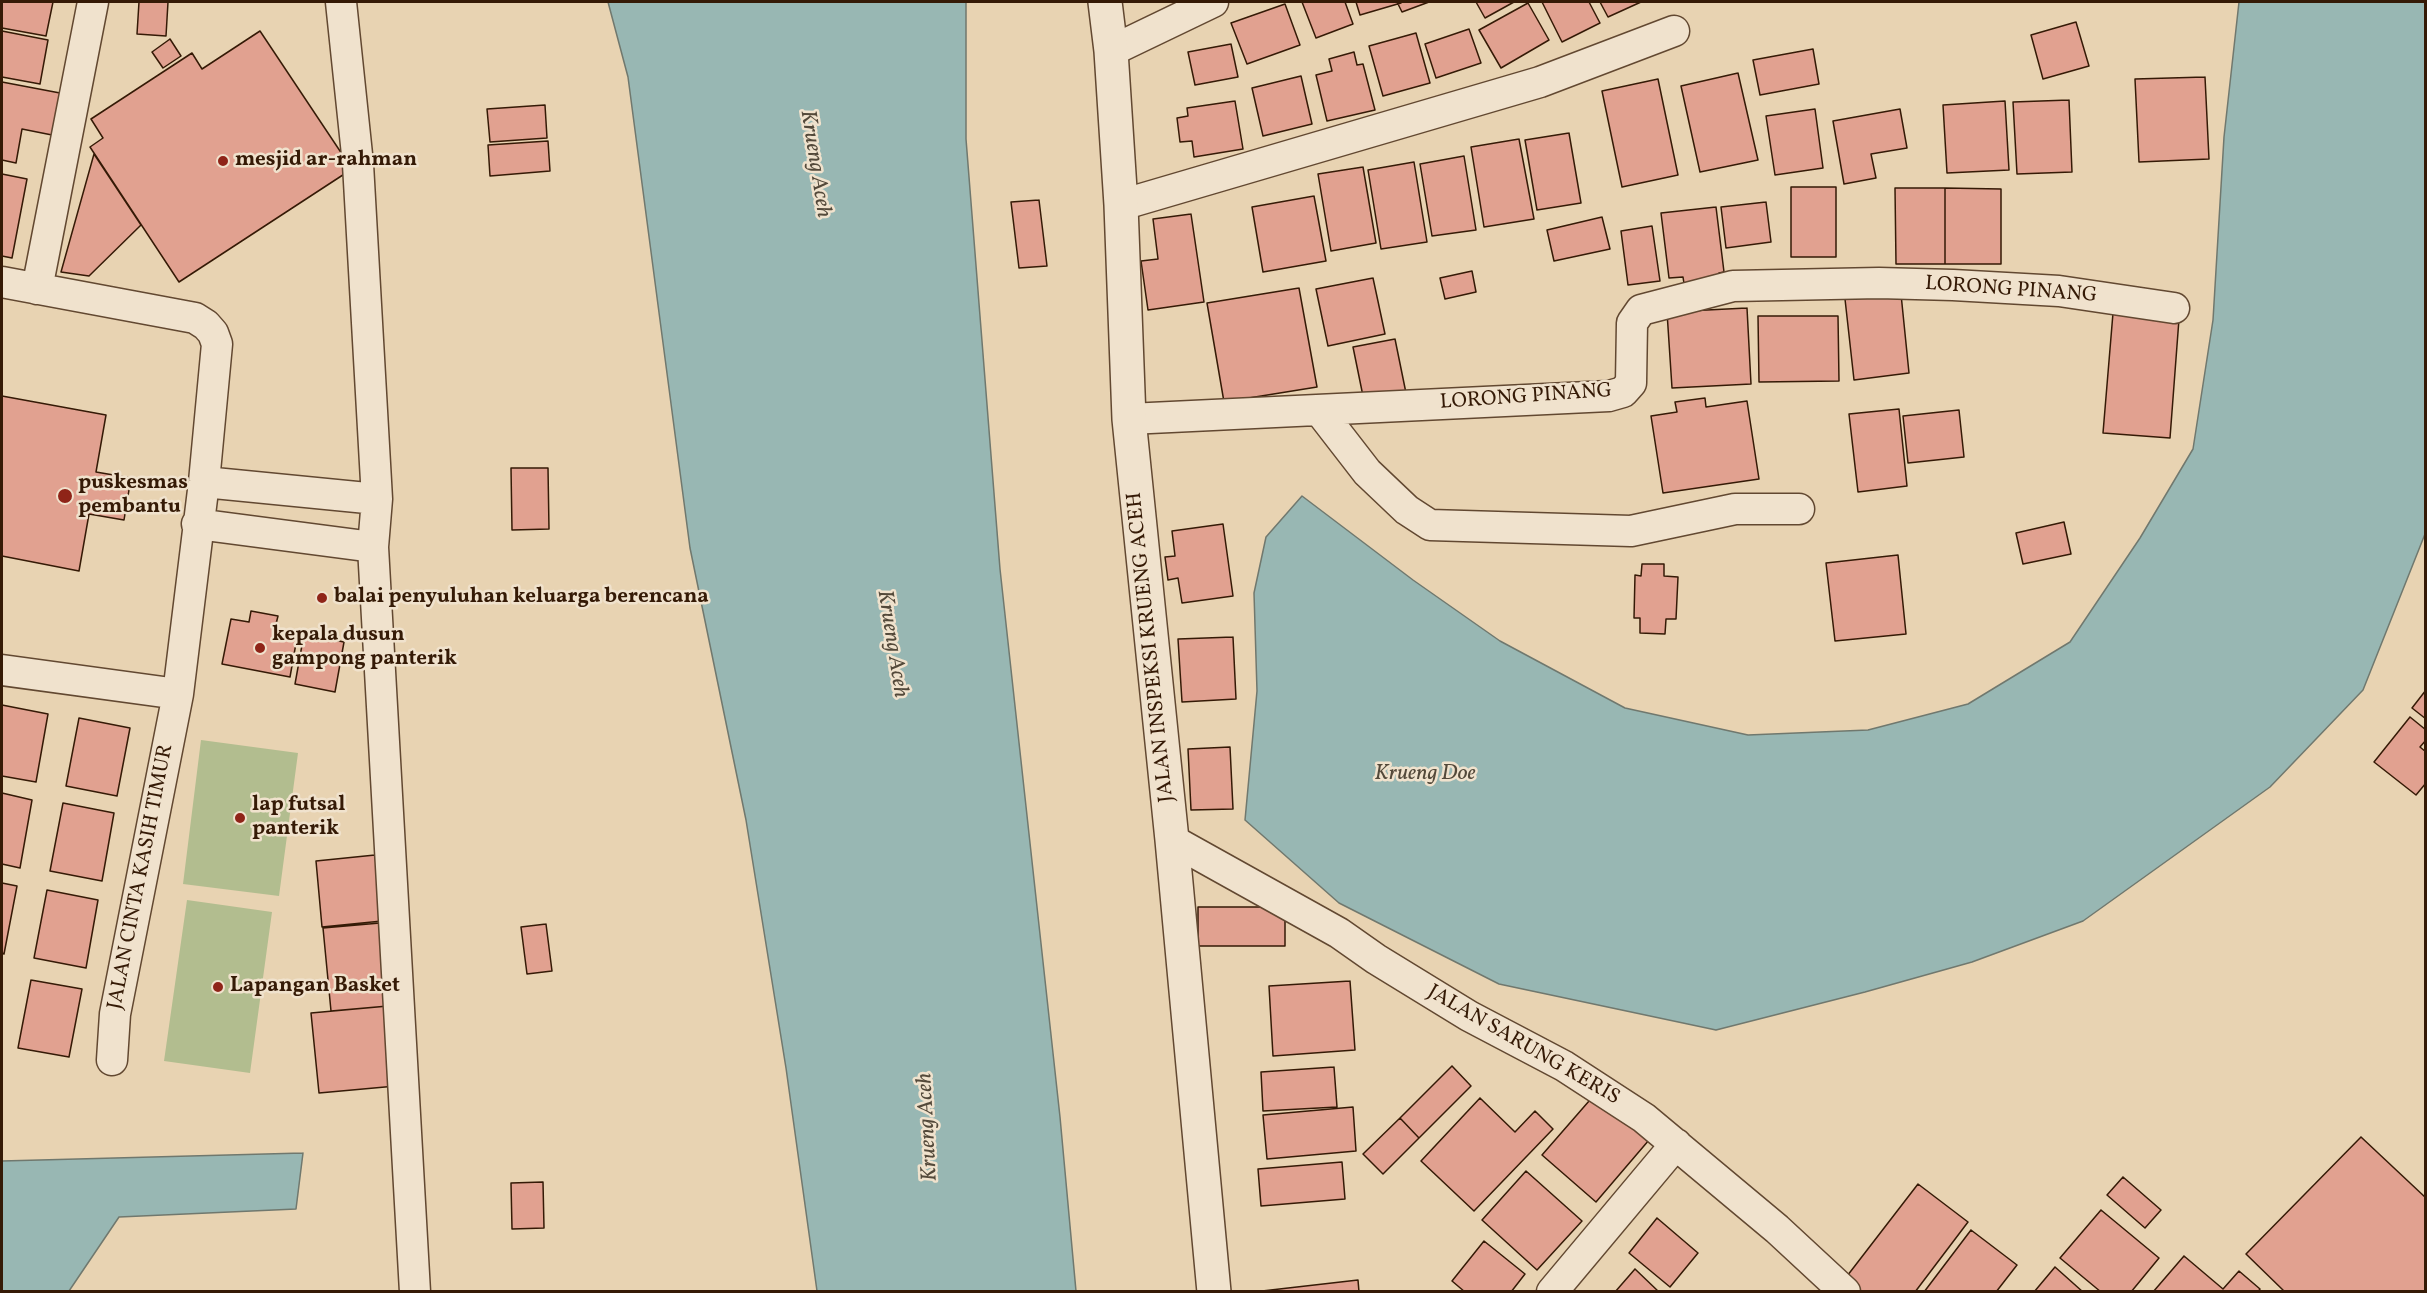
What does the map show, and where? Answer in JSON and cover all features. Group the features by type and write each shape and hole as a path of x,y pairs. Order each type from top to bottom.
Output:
{"street":[{"path":"37,289 93,2"},
{"path":"341,2 358,164 376,499 373,547 415,1292"},
{"name":"JALAN INSPEKSI KRUENG ACEH","path":"1105,2 1111,51 1121,205 1129,419 1172,840 1214,1292"},
{"path":"1111,51 1213,2"},
{"path":"1121,205 1540,82 1674,31"},
{"name":"JALAN CINTA KASIH TIMUR","path":"2,282 195,318 213,333 217,344 204,482 197,524 178,694 115,1014 112,1060"},
{"name":"LORONG PINANG","path":"1129,419 1609,396 1623,392 1631,382 1632,323 1641,310 1733,286 1879,283 1953,285 2059,291 2174,308"},
{"path":"1319,410 1367,472 1407,510 1430,525 1631,531 1735,509 1799,509"},
{"path":"204,482 376,499"},
{"path":"197,524 373,547"},
{"path":"2,670 178,694"},
{"name":"JALAN SARUNG KERIS","path":"1172,840 1339,933 1376,959 1469,1016 1564,1066 1644,1118 1777,1229 1845,1292"},
{"path":"1552,1292 1676,1144"}],"green space":[{"name":"lap futsal panterik","path":"201,740 298,753 279,896 183,884"},
{"name":"Lapangan Basket","path":"187,900 272,912 250,1073 164,1061"}],"water":[{"name":"Krueng Aceh","path":"608,2 966,2 966,139 1000,569 1060,1117 1076,1291 817,1291 786,1068 746,820 690,548 628,77"},
{"name":"Krueng Doe","path":"2239,2 2426,2 2425,534 2363,690 2270,787 2083,921 1972,962 1716,1030 1499,984 1339,903 1245,820 1257,691 1254,593 1266,537 1302,496 1413,580 1500,641 1625,708 1748,735 1868,730 1968,704 2070,642 2140,538 2193,449 2213,320 2224,137"},
{"path":"303,1153 296,1209 119,1217 69,1291 2,1291 2,1161"}],"building":[{"path":"2,2 53,2 46,36 2,28"},
{"path":"139,2 168,2 166,36 137,34"},
{"path":"1302,2 1345,2 1353,24 1316,38"},
{"path":"1356,2 1400,2 1401,3 1360,15"},
{"path":"1397,2 1429,2 1402,12"},
{"path":"1476,2 1514,2 1485,18"},
{"path":"1542,2 1589,2 1600,23 1562,42"},
{"path":"1600,2 1641,2 1608,17"},
{"path":"1528,3 1549,40 1501,68 1479,30"},
{"path":"1285,4 1300,45 1247,64 1231,23"},
{"path":"2076,22 2089,66 2043,79 2031,35"},
{"path":"1469,29 1481,63 1436,78 1425,44"},
{"path":"2,31 48,40 40,84 2,77"},
{"name":"mesjid ar-rahman","path":"260,31 352,169 179,282 90,147 103,138 91,119 192,53 202,69"},
{"path":"1416,33 1430,83 1383,96 1369,46"},
{"path":"170,39 181,56 163,68 152,52"},
{"path":"1231,44 1238,77 1195,85 1188,52"},
{"path":"1813,49 1819,84 1760,95 1753,60"},
{"path":"1354,52 1357,65 1363,64 1375,110 1327,121 1316,75 1332,71 1329,59"},
{"path":"1738,73 1758,160 1700,172 1681,86"},
{"path":"1301,76 1312,124 1263,136 1252,88"},
{"path":"2205,77 2209,159 2139,162 2135,79"},
{"path":"1658,79 1678,175 1622,187 1602,91"},
{"path":"2,82 60,93 52,135 22,129 16,163 2,160"},
{"path":"2069,100 2072,172 2017,174 2013,102"},
{"path":"1235,101 1243,149 1194,157 1192,141 1180,142 1177,118 1188,116 1187,108"},
{"path":"2005,101 2009,170 1947,173 1943,105"},
{"path":"545,105 547,138 490,142 487,109"},
{"path":"1815,109 1823,168 1775,175 1766,116"},
{"path":"1900,109 1907,148 1871,154 1876,178 1844,184 1833,121"},
{"path":"1569,133 1581,203 1537,210 1525,140"},
{"path":"1519,139 1534,219 1484,227 1471,147"},
{"path":"548,141 550,171 490,176 488,145"},
{"path":"94,154 141,225 89,276 61,272"},
{"path":"1464,156 1476,230 1432,236 1420,164"},
{"path":"1414,162 1427,242 1381,249 1368,170"},
{"path":"1363,167 1376,243 1331,251 1318,174"},
{"path":"2,174 27,179 12,258 2,256"},
{"path":"1791,187 1836,187 1836,257 1791,257"},
{"path":"1895,188 1945,188 1945,264 1896,264"},
{"path":"1945,188 2001,189 2001,264 1945,264"},
{"path":"1314,196 1326,261 1263,272 1252,207"},
{"path":"1039,200 1047,266 1019,268 1011,202"},
{"path":"1766,202 1771,242 1726,248 1721,207"},
{"path":"1716,207 1724,272 1719,273 1720,286 1685,290 1683,277 1669,278 1661,213"},
{"path":"1191,214 1204,302 1148,310 1141,261 1158,259 1153,219"},
{"path":"1602,217 1610,249 1554,261 1547,230"},
{"path":"1652,226 1660,281 1628,285 1621,231"},
{"path":"1472,271 1476,292 1445,299 1440,278"},
{"path":"1373,278 1385,334 1328,346 1316,289"},
{"path":"1299,288 1317,387 1224,402 1207,303"},
{"path":"1901,294 1909,373 1854,380 1845,299"},
{"path":"1747,308 1751,384 1672,388 1667,312"},
{"path":"2113,313 2179,319 2170,438 2103,433"},
{"path":"1758,316 1838,316 1839,381 1759,382"},
{"path":"1395,339 1406,393 1364,401 1353,347"},
{"name":"puskesmas pembantu","path":"2,396 106,415 96,472 131,478 124,520 89,514 79,571 2,556"},
{"path":"1705,398 1706,407 1747,401 1759,479 1663,493 1651,416 1677,412 1675,402"},
{"path":"1899,409 1907,486 1858,492 1849,414"},
{"path":"1959,410 1964,457 1908,463 1903,416"},
{"path":"511,468 548,468 549,529 512,530"},
{"path":"2064,522 2071,554 2023,564 2016,533"},
{"path":"1223,524 1233,596 1182,603 1178,578 1168,580 1165,557 1175,556 1172,531"},
{"path":"1898,555 1906,634 1835,641 1826,563"},
{"path":"1642,564 1664,564 1664,576 1678,577 1676,619 1666,619 1665,634 1640,633 1640,618 1634,618 1635,575 1641,576"},
{"name":"kepala dusun gampong panterik","path":"251,611 278,616 275,628 298,632 290,677 222,664 231,619 249,622"},
{"path":"304,634 344,642 335,692 295,684"},
{"path":"1233,637 1236,699 1182,702 1178,639"},
{"path":"2426,690 2426,719 2412,708"},
{"path":"2,705 48,714 36,782 2,776"},
{"path":"2410,717 2426,730 2426,740 2420,747 2426,752 2426,783 2416,795 2374,762"},
{"path":"79,718 130,728 117,796 66,786"},
{"path":"1230,747 1233,809 1191,810 1188,749"},
{"path":"2,793 32,800 20,868 2,864"},
{"path":"63,803 114,813 102,881 50,871"},
{"path":"375,855 382,921 322,927 316,861"},
{"path":"2,883 17,886 4,954 2,953"},
{"path":"47,890 98,900 86,968 34,958"},
{"path":"1198,907 1285,907 1285,946 1198,946"},
{"path":"380,923 388,1006 331,1011 323,928"},
{"path":"546,924 552,971 527,974 521,927"},
{"path":"31,980 82,989 69,1057 18,1048"},
{"path":"1350,981 1355,1050 1273,1056 1269,986"},
{"path":"388,1006 396,1086 319,1093 311,1013"},
{"path":"1452,1066 1471,1086 1419,1138 1400,1118"},
{"path":"1334,1067 1337,1107 1263,1111 1261,1072"},
{"path":"1596,1093 1649,1140 1596,1202 1542,1155"},
{"path":"1480,1098 1515,1132 1535,1111 1553,1129 1474,1211 1421,1161"},
{"path":"1353,1107 1356,1151 1267,1159 1263,1115"},
{"path":"1400,1118 1419,1138 1383,1174 1363,1154"},
{"path":"2361,1137 2426,1198 2426,1292 2285,1292 2246,1254"},
{"path":"1342,1162 1345,1199 1261,1206 1258,1169"},
{"path":"1526,1171 1582,1221 1537,1270 1482,1220"},
{"path":"2123,1177 2161,1210 2145,1228 2107,1195"},
{"path":"543,1182 544,1228 512,1229 511,1183"},
{"path":"1918,1184 1968,1222 1915,1292 1859,1292 1844,1280"},
{"path":"2101,1210 2159,1258 2131,1292 2101,1292 2060,1258"},
{"path":"1657,1218 1698,1253 1670,1287 1629,1253"},
{"path":"1971,1230 2017,1265 1996,1292 1924,1292"},
{"path":"1484,1241 1525,1274 1511,1292 1465,1292 1452,1281"},
{"path":"2184,1256 2223,1289 2239,1271 2260,1289 2258,1292 2153,1292"},
{"path":"2055,1267 2083,1292 2034,1292"},
{"path":"1635,1269 1659,1292 1615,1292"},
{"path":"1358,1280 1359,1292 1262,1292 1262,1291"}],"place":[{"name":"mesjid ar-rahman","path":"223,161"},
{"name":"puskesmas pembantu","path":"65,496"},
{"name":"balai penyuluhan keluarga berencana","path":"322,598"},
{"name":"kepala dusun gampong panterik","path":"260,648"},
{"name":"lap futsal panterik","path":"240,818"},
{"name":"Lapangan Basket","path":"218,987"}]}
